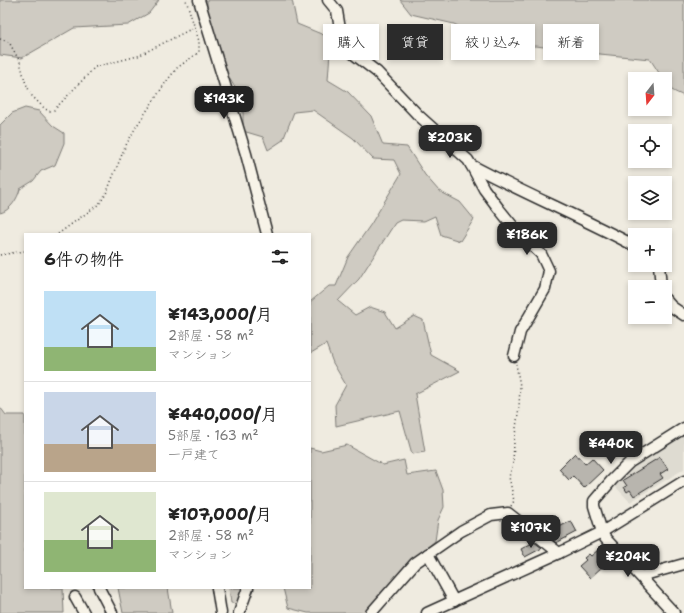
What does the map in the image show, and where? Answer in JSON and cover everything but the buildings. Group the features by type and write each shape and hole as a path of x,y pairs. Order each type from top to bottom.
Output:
{"street":[{"path":"199,0 246,154 267,233"},
{"path":"328,0 337,11 344,44 351,52 377,72 418,115 468,160 484,188 499,209 521,236 541,254 549,271 545,289 520,332 514,356"},
{"path":"471,166 628,242"},
{"path":"672,307 684,315"},
{"path":"674,613 605,538 594,506 594,501 630,462 684,428"},
{"path":"427,613 602,532 684,481"},
{"path":"371,613 415,563 461,531 491,515 508,513 559,553"},
{"path":"428,554 454,601"},
{"path":"641,576 684,564"},
{"path":"100,589 112,613"},
{"path":"217,589 221,613"},
{"path":"239,613 248,589"},
{"path":"75,598 84,613"}],"path":[{"path":"59,233 99,204 106,194 125,146 136,127 170,77 182,64 199,52 199,41 186,0"},
{"path":"0,39 9,42 20,62 25,81 31,95 45,109 50,111 54,110 95,67 138,56 195,28"},
{"path":"0,256 24,251"},
{"path":"508,513 514,501 509,477 513,463 514,442 520,407 520,386 514,356"}],"shaded area":[{"path":"0,0 159,0 149,13 128,25 74,28 22,58 0,55"},
{"path":"207,0 292,0 297,24 323,35 323,60 329,60 328,80 348,92 371,116 383,145 407,147 425,175 439,191 460,202 474,219 460,241 441,235 435,216 424,221 401,220 395,223 359,279 338,301 355,315 370,307 385,312 395,328 414,316 423,320 431,355 460,371 415,394 425,452 412,454 400,411 336,426 335,405 346,385 333,363 326,344 311,353 311,301 329,286 336,286 348,257 371,224 401,174 394,160 373,159 353,138 313,110 294,112 283,140 268,150 263,137 243,131 243,100 207,43"},
{"path":"400,0 684,0 684,96 672,90 672,72 658,72 650,59 599,54 599,24 543,24 543,47 535,46 535,24 454,24 411,14"},
{"path":"25,108 39,111 53,126 64,133 64,143 55,165 41,171 33,181 20,189 13,204 7,210 0,213 0,125 12,113"},
{"path":"0,407 6,415 24,415 24,589 63,589 64,613 0,613"},
{"path":"684,432 684,469 630,502 612,483 631,463"},
{"path":"347,445 383,465 404,460 407,475 436,471 443,490 444,507 438,520 435,541 413,559 365,613 308,613 288,608 283,589 311,589 311,448 321,451"},
{"path":"118,589 168,589 172,613 123,613"},
{"path":"229,589 243,589 238,604 231,603"}]}
